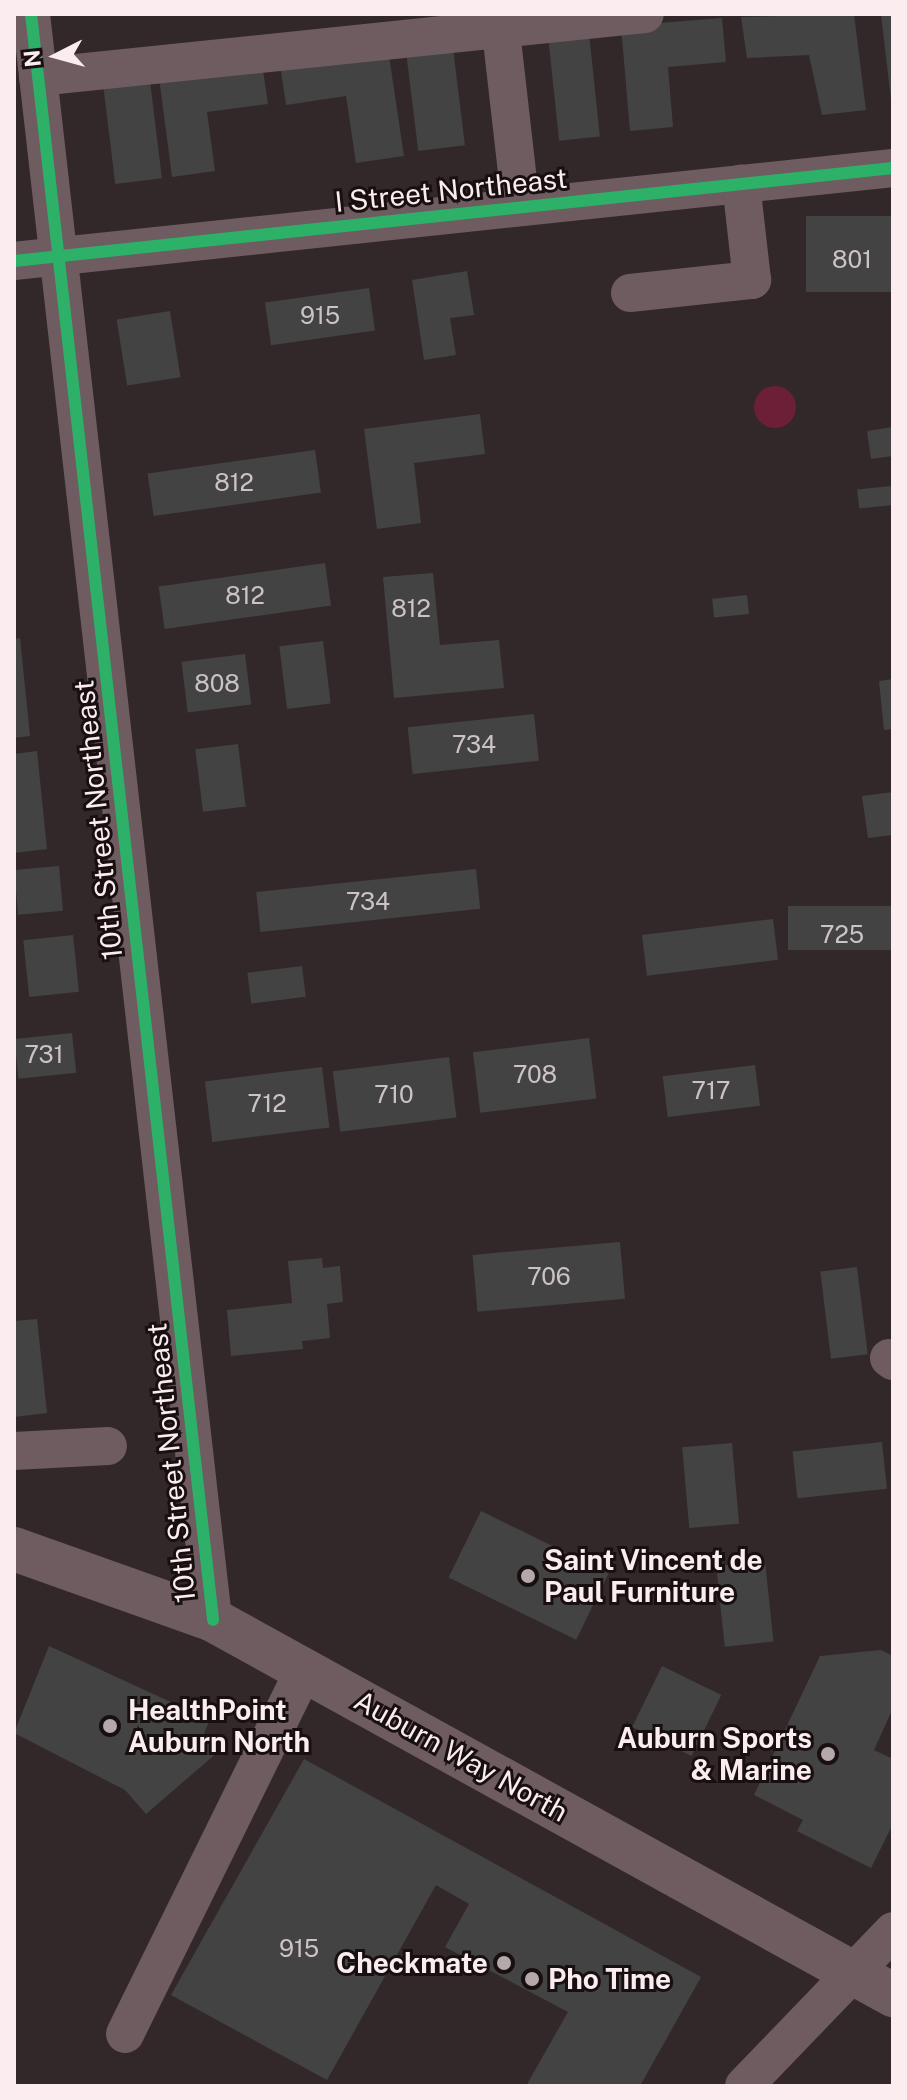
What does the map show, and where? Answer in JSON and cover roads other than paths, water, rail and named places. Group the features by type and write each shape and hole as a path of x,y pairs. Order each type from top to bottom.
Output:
{"main road":[{"name":"Auburn Way North","path":"14,1549 213,1620 893,1995"}],"street":[{"name":"10th Street Northeast","path":"31,14 213,1620"},
{"path":"38,77 500,22 645,14"},
{"path":"500,22 521,207"},
{"name":"I Street Northeast","path":"14,261 893,168"},
{"path":"630,293 752,280 741,184"},
{"path":"14,1451 108,1446"},
{"path":"125,2034 304,1670"},
{"path":"744,2086 851,1970 893,1931"}],"place":[{"name":"Saint Vincent de Paul Furniture","path":"528,1576"},
{"name":"HealthPoint Auburn North","path":"110,1726"},
{"name":"Auburn Sports & Marine","path":"828,1754"},
{"name":"Checkmate","path":"504,1963"},
{"name":"Pho Time","path":"532,1979"}]}
